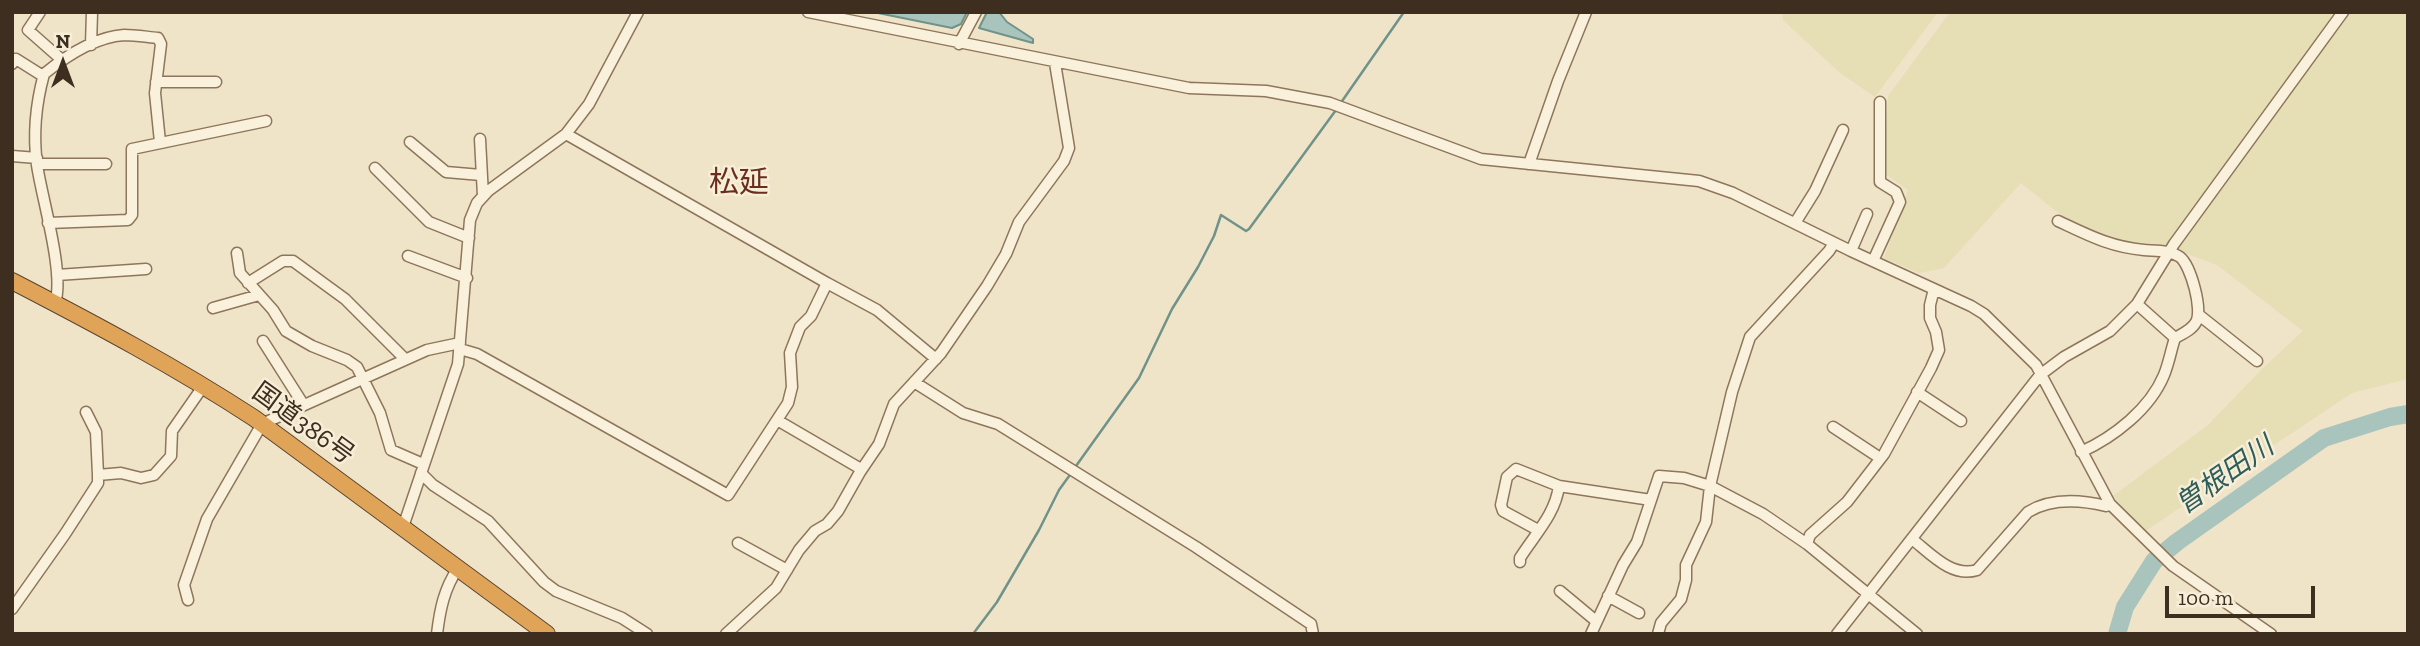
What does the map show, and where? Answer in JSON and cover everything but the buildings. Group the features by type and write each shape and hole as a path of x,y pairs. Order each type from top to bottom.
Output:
{"highway":[{"name":"国道386号","path":"12,281 152,354 204,385 262,424 547,634"}],"street":[{"path":"40,12 28,30 62,60"},
{"path":"92,12 92,45"},
{"path":"403,527 458,364 470,220 477,203 566,134 589,104 638,12"},
{"path":"808,12 1189,88 1266,91 1330,103 1481,159 1699,181 1733,193 1984,314 2036,365 2110,504 2173,566 2271,634"},
{"path":"959,44 976,12"},
{"path":"1529,164 1586,12"},
{"path":"1837,634 2040,375 2064,357 2110,331 2137,304 2169,252 2343,12"},
{"path":"55,303 58,295 57,275 37,161 35,132 43,76 62,60 92,45 121,36 158,38 162,44 155,93 160,142"},
{"path":"12,64 16,59 43,76"},
{"path":"726,634 776,588 799,550 815,531 827,524 838,511 861,469 879,444 894,404 936,359 987,286 1031,205 1064,161 1069,148 1055,63"},
{"path":"156,82 216,82"},
{"path":"1873,261 1900,202 1896,192 1880,182 1880,102"},
{"path":"48,223 128,220 132,215 132,149 266,121"},
{"path":"1795,223 1815,191 1843,130"},
{"path":"566,134 877,310 936,359"},
{"path":"480,139 483,196"},
{"path":"410,142 446,172 481,175"},
{"path":"12,156 37,161 107,164"},
{"path":"375,168 429,222 469,238"},
{"path":"1851,251 1867,214"},
{"path":"2058,221 2120,248 2169,252 2180,257 2187,265 2199,315 2194,326 2175,338 2164,376 2152,395 2125,425 2081,452"},
{"path":"1658,634 1661,623 1681,599 1686,580 1686,565 1706,522 1710,486 1732,392 1750,337 1834,243"},
{"path":"237,253 240,273 286,331 357,367 380,413 391,450 422,468 433,485 488,522 544,582 556,591 622,618 647,634"},
{"path":"408,256 467,278"},
{"path":"248,282 283,261 293,261 345,299 405,359"},
{"path":"57,275 146,269"},
{"path":"188,600 184,585 207,519 262,424 427,350 460,346 477,354 728,495 788,403 792,387 790,353 800,327 811,316 827,283"},
{"path":"1807,544 1810,535 1847,502 1881,458 1939,350 1930,318 1934,289"},
{"path":"213,308 260,295"},
{"path":"2137,304 2175,338"},
{"path":"2199,315 2257,361"},
{"path":"264,341 303,404"},
{"path":"914,382 963,413 998,424 1196,547 1311,624 1312,634"},
{"path":"98,475 121,473 141,478 154,475 171,456 172,431 204,385"},
{"path":"1917,392 1961,421"},
{"path":"12,609 98,483 96,432 86,412"},
{"path":"777,421 861,469"},
{"path":"1833,427 1881,458"},
{"path":"1538,530 1503,511 1501,505 1507,477 1516,469 1559,486 1651,500"},
{"path":"1591,634 1637,542 1659,476 1684,478 1710,486 1763,514 1807,544 1917,634"},
{"path":"1520,562 1538,530 1548,521 1559,486"},
{"path":"1912,539 1960,573 1969,573 1977,570 2028,512 2036,508 2069,501 2106,506 2110,504"},
{"path":"738,543 787,570"},
{"path":"438,634 440,608 449,581 458,568"},
{"path":"1560,591 1596,621"},
{"path":"1608,596 1639,613"}],"shaded area":[{"path":"1782,12 1938,12 1875,97 1840,73 1783,20"},
{"path":"1950,12 2408,12 2408,379 2352,393 2144,532 2113,496 2208,425 2303,331 2217,265 2160,244 2112,240 2062,216 2021,183 1944,268 1919,273 1884,258 1908,190 1884,173 1888,96"}],"water":[{"path":"873,12 967,12 961,24 952,28"},
{"path":"987,12 999,12 1007,22 1033,39 1033,43 979,28"}],"waterway":[{"path":"1340,104 1404,12"},
{"path":"1076,466 1139,378 1172,309 1214,236 1221,215 1246,231 1249,229 1336,110"},
{"name":"曽根田川","path":"2117,634 2125,607 2154,561 2177,542 2324,438 2408,414"},
{"path":"973,634 997,602 1059,490 1072,472"}],"district":[{"name":"松延","path":"739,183"}]}
